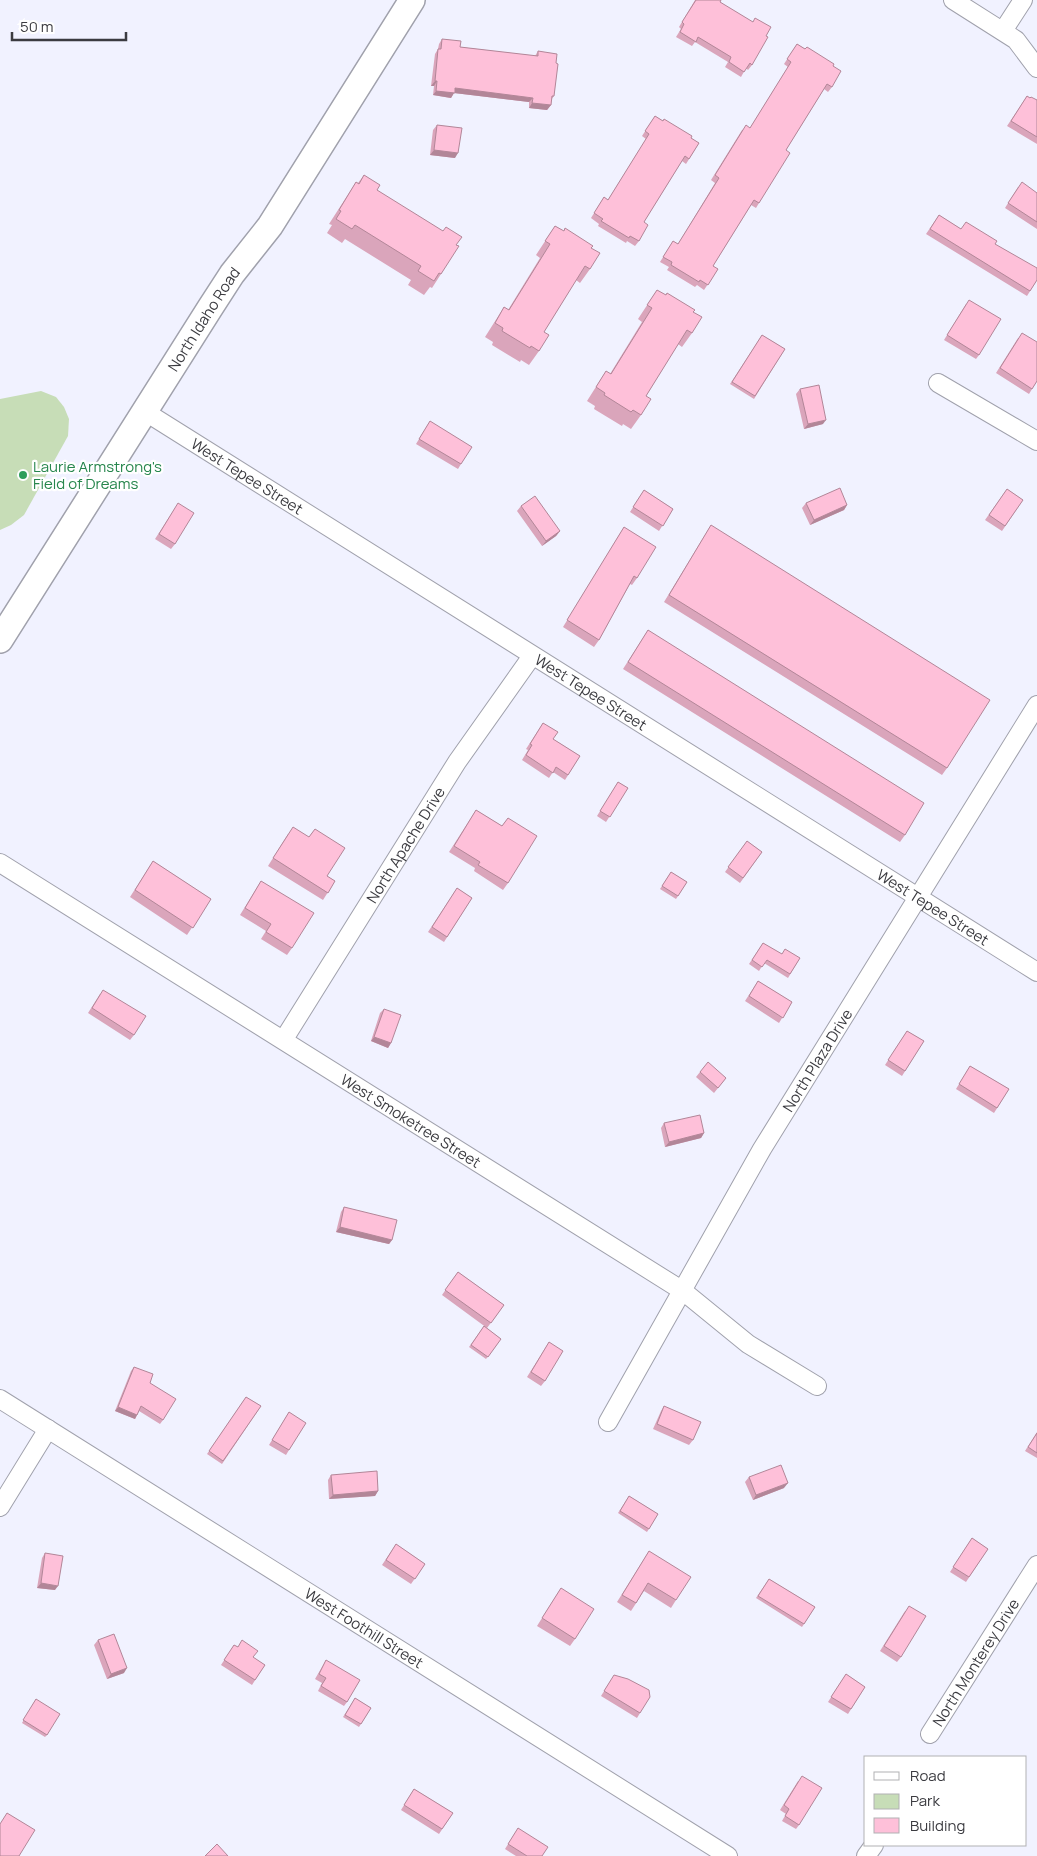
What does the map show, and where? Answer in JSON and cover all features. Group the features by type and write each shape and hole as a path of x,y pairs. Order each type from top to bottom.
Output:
{"street":[{"name":"North Idaho Road","path":"0,640 232,274 270,226 412,0"},
{"path":"953,0 1016,40 1037,68"},
{"path":"1003,31 1023,0"},
{"path":"938,383 1037,441"},
{"name":"West Tepee Street","path":"144,411 1037,972"},
{"name":"North Apache Drive","path":"284,1039 457,762 532,656"},
{"name":"North Plaza Drive","path":"608,1422 762,1149 1037,705"},
{"name":"West Smoketree Street","path":"0,863 284,1039 683,1291 748,1344 817,1386"},
{"name":"West Foothill Street","path":"0,1399 728,1856"},
{"path":"0,1507 48,1429"},
{"name":"North Monterey Drive","path":"930,1734 1037,1565"}],"green space":[{"name":"Laurie Armstrong's Field of Dreams","path":"41,391 56,397 64,407 69,419 68,436 24,515 11,525 0,530 0,399"}],"building":[{"path":"696,0 721,0 720,2 753,22 755,18 771,27 766,36 768,37 752,65 750,63 744,72 729,62 731,57 698,37 696,42 680,32 684,24 682,22"},
{"path":"442,39 461,41 460,47 538,56 538,51 557,54 556,63 558,64 551,105 532,103 533,98 455,88 455,93 436,91 438,49 441,49"},
{"path":"797,44 805,49 807,47 834,64 833,66 841,71 832,87 827,84 786,150 790,153 759,203 754,200 713,266 718,269 708,285 700,280 699,282 671,265 672,262 663,257 673,241 678,244 719,178 715,175 746,125 750,128 791,62 787,59"},
{"path":"1027,96 1037,100 1037,137 1011,121"},
{"path":"655,116 663,121 664,119 692,136 691,138 699,143 689,159 685,156 644,222 648,225 639,241 630,236 629,238 601,221 603,219 594,213 604,197 608,200 649,134 645,131"},
{"path":"437,125 462,128 458,153 434,150"},
{"path":"364,175 380,185 377,190 443,231 446,227 462,237 456,245 459,246 441,274 439,273 434,281 418,271 421,266 355,225 352,229 336,219 341,211 339,210 356,182 359,184"},
{"path":"1022,182 1037,193 1037,222 1008,203"},
{"path":"939,215 961,229 966,222 997,241 995,244 1037,268 1037,280 1030,291 930,229"},
{"path":"555,226 564,231 565,228 593,246 591,248 600,253 590,269 585,266 544,332 549,335 539,351 531,346 530,348 502,331 503,328 495,323 504,307 509,310 550,244 545,241"},
{"path":"657,290 666,295 667,293 695,310 693,312 702,317 692,333 687,330 646,396 651,399 641,415 633,410 631,412 604,395 605,393 596,387 606,371 611,374 652,308 647,305"},
{"path":"969,300 1001,319 979,355 947,335"},
{"path":"1022,333 1037,342 1037,381 1032,389 1000,368"},
{"path":"762,335 785,349 755,396 732,382"},
{"path":"819,385 826,420 808,424 800,389"},
{"path":"430,421 472,447 461,464 419,439"},
{"path":"840,488 847,505 814,520 806,503"},
{"path":"1007,489 1023,500 1005,526 989,515"},
{"path":"644,490 673,509 663,526 633,507"},
{"path":"535,496 560,531 546,541 521,506"},
{"path":"178,503 194,513 175,544 159,534"},
{"path":"711,525 990,700 947,768 669,595"},
{"path":"624,527 656,547 637,578 634,576 599,640 567,620"},
{"path":"648,630 924,803 905,835 628,662"},
{"path":"543,723 558,732 553,739 580,756 568,775 556,767 553,773 526,755 532,745 530,744"},
{"path":"618,782 628,788 610,817 600,811"},
{"path":"476,810 502,826 508,818 537,836 508,883 478,865 480,862 454,846"},
{"path":"293,827 309,837 315,829 345,848 327,876 335,881 328,893 273,858"},
{"path":"747,841 762,852 743,878 728,867"},
{"path":"153,861 211,899 193,928 135,890"},
{"path":"671,872 687,882 678,896 662,886"},
{"path":"261,881 314,913 292,948 266,932 271,924 245,908"},
{"path":"457,888 472,898 447,937 432,927"},
{"path":"763,943 782,954 785,949 800,958 790,974 767,960 762,967 752,960"},
{"path":"758,981 792,1002 783,1018 749,996"},
{"path":"103,990 146,1016 134,1035 92,1008"},
{"path":"384,1009 401,1015 391,1043 374,1037"},
{"path":"907,1031 924,1041 905,1071 888,1060"},
{"path":"708,1062 726,1078 718,1088 700,1072"},
{"path":"970,1066 1009,1089 997,1108 959,1084"},
{"path":"700,1115 704,1133 669,1142 664,1123"},
{"path":"344,1207 397,1220 392,1240 340,1227"},
{"path":"458,1272 504,1305 491,1323 445,1290"},
{"path":"484,1326 501,1339 488,1357 471,1345"},
{"path":"549,1342 563,1351 545,1381 531,1372"},
{"path":"134,1367 153,1374 150,1383 176,1399 163,1420 141,1406 137,1415 118,1407"},
{"path":"246,1397 261,1406 223,1461 209,1451"},
{"path":"664,1406 701,1422 693,1440 657,1424"},
{"path":"289,1412 306,1423 289,1450 272,1440"},
{"path":"1037,1433 1037,1453 1028,1447"},
{"path":"781,1465 788,1483 756,1495 749,1477"},
{"path":"377,1471 378,1491 333,1495 331,1475"},
{"path":"629,1496 658,1514 649,1529 620,1511"},
{"path":"972,1538 988,1549 969,1577 953,1567"},
{"path":"396,1544 425,1564 415,1579 386,1560"},
{"path":"649,1551 691,1577 676,1600 648,1583 636,1603 622,1595"},
{"path":"45,1553 63,1556 58,1586 41,1583"},
{"path":"769,1579 815,1607 804,1624 758,1596"},
{"path":"561,1588 594,1609 575,1639 542,1618"},
{"path":"909,1606 926,1616 901,1657 884,1646"},
{"path":"114,1634 127,1668 111,1674 98,1640"},
{"path":"242,1640 258,1651 253,1657 265,1665 255,1680 224,1660 234,1645 238,1647"},
{"path":"326,1660 360,1680 347,1702 321,1686 326,1678 319,1674"},
{"path":"846,1674 865,1687 851,1709 831,1697"},
{"path":"614,1675 628,1679 649,1690 650,1697 640,1713 604,1691"},
{"path":"355,1698 371,1708 361,1724 345,1715"},
{"path":"36,1699 60,1714 47,1735 23,1720"},
{"path":"802,1776 822,1788 799,1825 785,1816 789,1809 784,1805"},
{"path":"414,1789 453,1813 442,1829 404,1805"},
{"path":"7,1813 35,1830 19,1856 0,1856 0,1824"},
{"path":"518,1828 548,1847 542,1856 527,1856 508,1844"},
{"path":"217,1844 228,1856 205,1856"}],"place":[{"name":"Laurie Armstrong's Field of Dreams","path":"23,475"}]}
